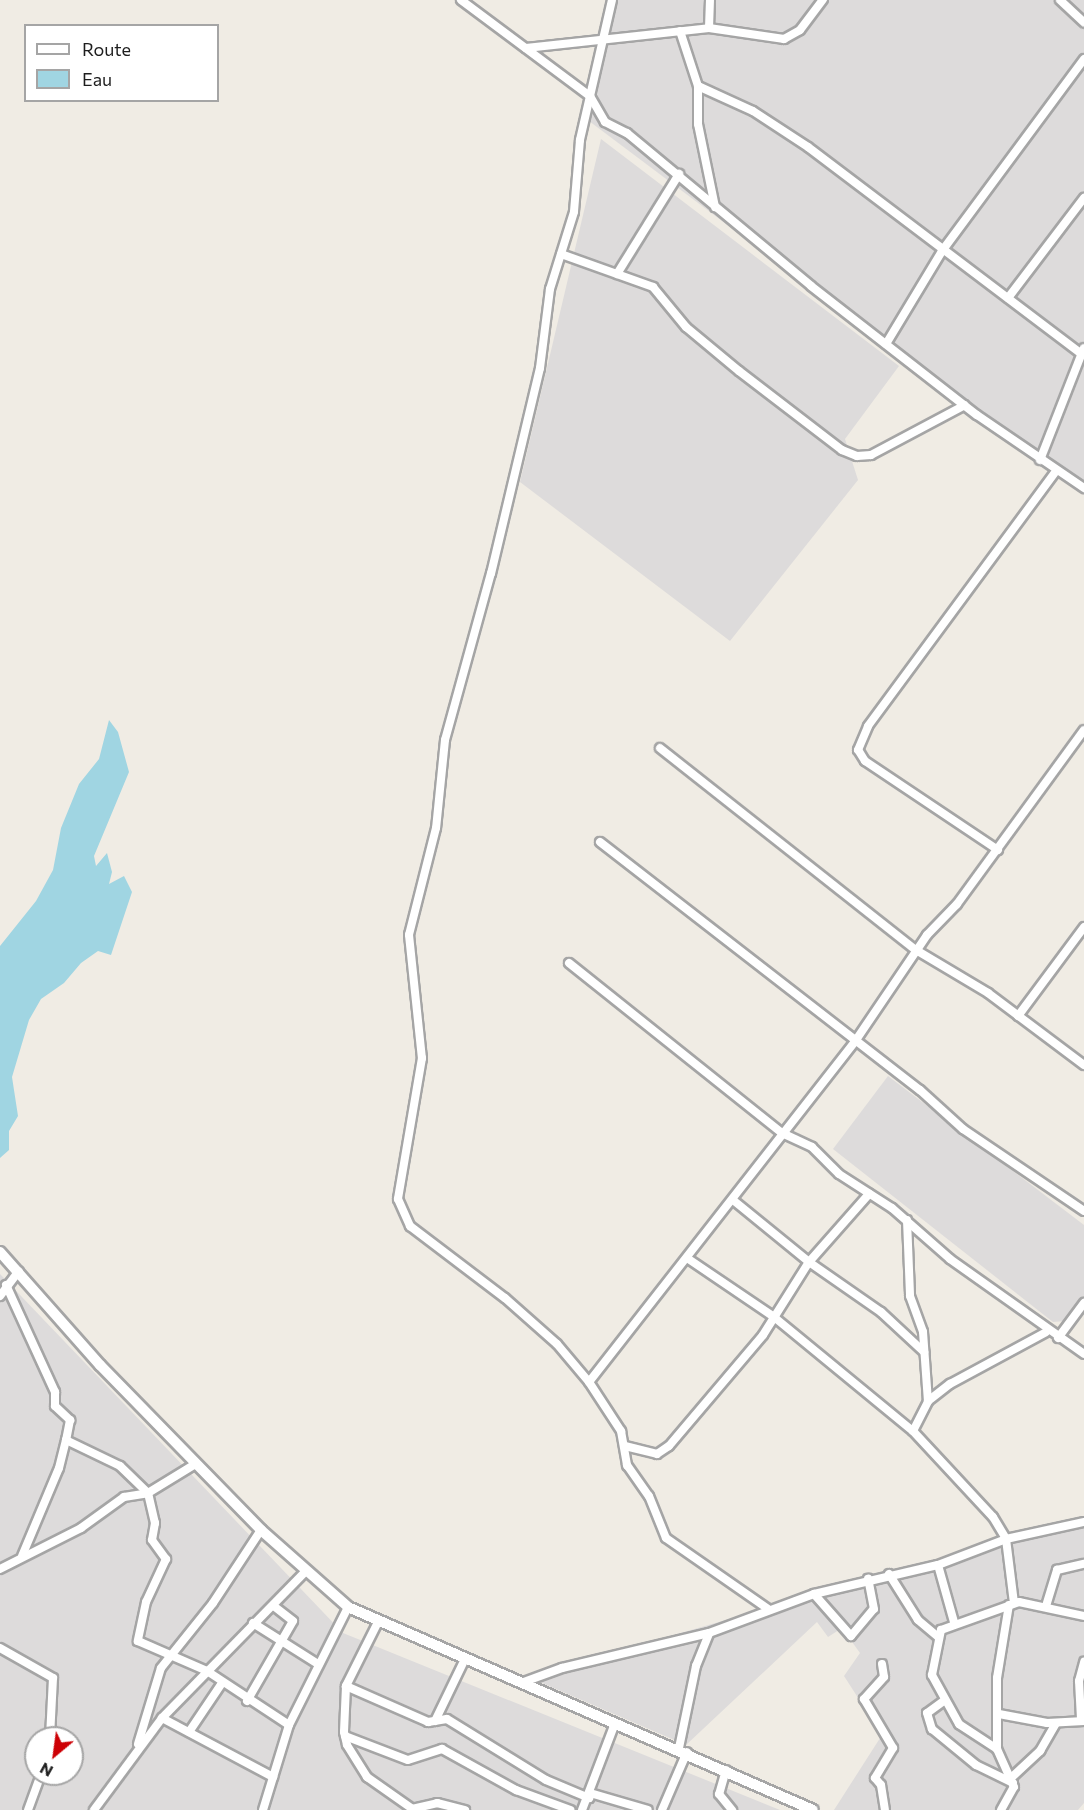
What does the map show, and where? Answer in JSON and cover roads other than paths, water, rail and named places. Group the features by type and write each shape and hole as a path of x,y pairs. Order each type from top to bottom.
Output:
{"street":[{"path":"461,0 590,96 605,122 679,174 715,207 886,344 964,405 1040,460 1084,488"},
{"path":"612,0 590,96 574,212 550,289 526,428 445,740 436,828 409,935 422,1058 398,1198 410,1226 505,1298 557,1344 589,1382 621,1431 627,1465 651,1500 666,1539 768,1609"},
{"path":"709,28 710,0"},
{"path":"526,48 602,42 709,28 784,39 800,30 823,0"},
{"path":"1060,0 1084,22"},
{"path":"680,32 698,86 698,124 715,207"},
{"path":"886,344 942,251 1084,59"},
{"path":"698,86 753,111 808,147 942,251 1082,350 1040,460"},
{"path":"617,274 679,174"},
{"path":"1008,298 1084,198"},
{"path":"561,254 653,287 686,327 849,453 871,456 964,405"},
{"path":"998,850 865,761 858,750 868,726 1056,471"},
{"path":"589,1382 856,1040 916,950 998,850 1084,730"},
{"path":"660,748 916,950 1018,1016 1084,1065"},
{"path":"600,842 856,1040 969,1134 1084,1211"},
{"path":"1018,1016 1084,927"},
{"path":"569,963 782,1133 812,1147 839,1174 907,1220 932,1245 1046,1332 1084,1354"},
{"path":"625,1446 657,1454 669,1446 774,1317 808,1262 869,1194"},
{"path":"732,1200 808,1262 881,1312 924,1352"},
{"path":"907,1220 910,1296 923,1332 928,1401"},
{"path":"0,1252 100,1365 261,1530 305,1572 348,1607 378,1622 683,1750 813,1810"},
{"path":"687,1258 774,1317 913,1431 993,1517 1006,1539 1012,1604 997,1678 999,1714 997,1749 1012,1781"},
{"path":"0,1296 6,1285 19,1271"},
{"path":"6,1285 56,1392 55,1406 69,1420 59,1468 22,1556"},
{"path":"1058,1338 1084,1303"},
{"path":"913,1431 928,1401 950,1384 1046,1332"},
{"path":"66,1440 120,1466 148,1493 155,1523 152,1540 166,1559 146,1602 137,1638 170,1656 207,1671 247,1701 289,1725"},
{"path":"0,1569 81,1528 124,1497 148,1493 197,1463"},
{"path":"521,1683 562,1668 710,1633 768,1609 814,1594 889,1574 938,1565 1006,1539 1084,1522"},
{"path":"137,1746 156,1676 213,1603 261,1530"},
{"path":"1046,1606 1057,1569 1084,1564"},
{"path":"938,1565 954,1622"},
{"path":"94,1810 137,1746 253,1623 275,1607 305,1572"},
{"path":"889,1574 918,1620 938,1637"},
{"path":"814,1594 851,1636 874,1610 868,1579"},
{"path":"997,1749 961,1726 931,1673 938,1637 944,1626 1012,1604 1046,1606 1084,1616"},
{"path":"247,1701 293,1619 275,1607"},
{"path":"263,1810 289,1725 348,1607"},
{"path":"378,1622 346,1686 345,1736 367,1777 413,1809 437,1803 465,1810"},
{"path":"253,1623 318,1664"},
{"path":"662,1810 683,1750 696,1666 710,1633"},
{"path":"0,1648 53,1678 51,1726"},
{"path":"435,1722 465,1659"},
{"path":"999,1714 1056,1723 1082,1720 1079,1681 1084,1662"},
{"path":"882,1664 884,1677 864,1699 893,1748 875,1778 881,1785 885,1810"},
{"path":"189,1732 222,1683"},
{"path":"346,1686 435,1722 447,1719 546,1780 589,1795 648,1810"},
{"path":"945,1700 927,1713 932,1729 976,1764 1012,1781"},
{"path":"162,1718 273,1777"},
{"path":"582,1810 615,1723"},
{"path":"1001,1810 1012,1781 1040,1751 1056,1723"},
{"path":"345,1736 408,1760 442,1749 516,1790 570,1810"},
{"path":"726,1770 719,1794 732,1810"},
{"path":"28,1810 37,1786"}],"water":[{"path":"109,720 118,732 129,772 94,856 96,866 107,853 112,872 109,884 124,876 132,892 111,955 98,951 81,963 64,983 41,999 29,1020 12,1077 18,1116 9,1131 9,1150 0,1158 0,946 36,901 53,870 61,828 79,784 99,759"}]}
